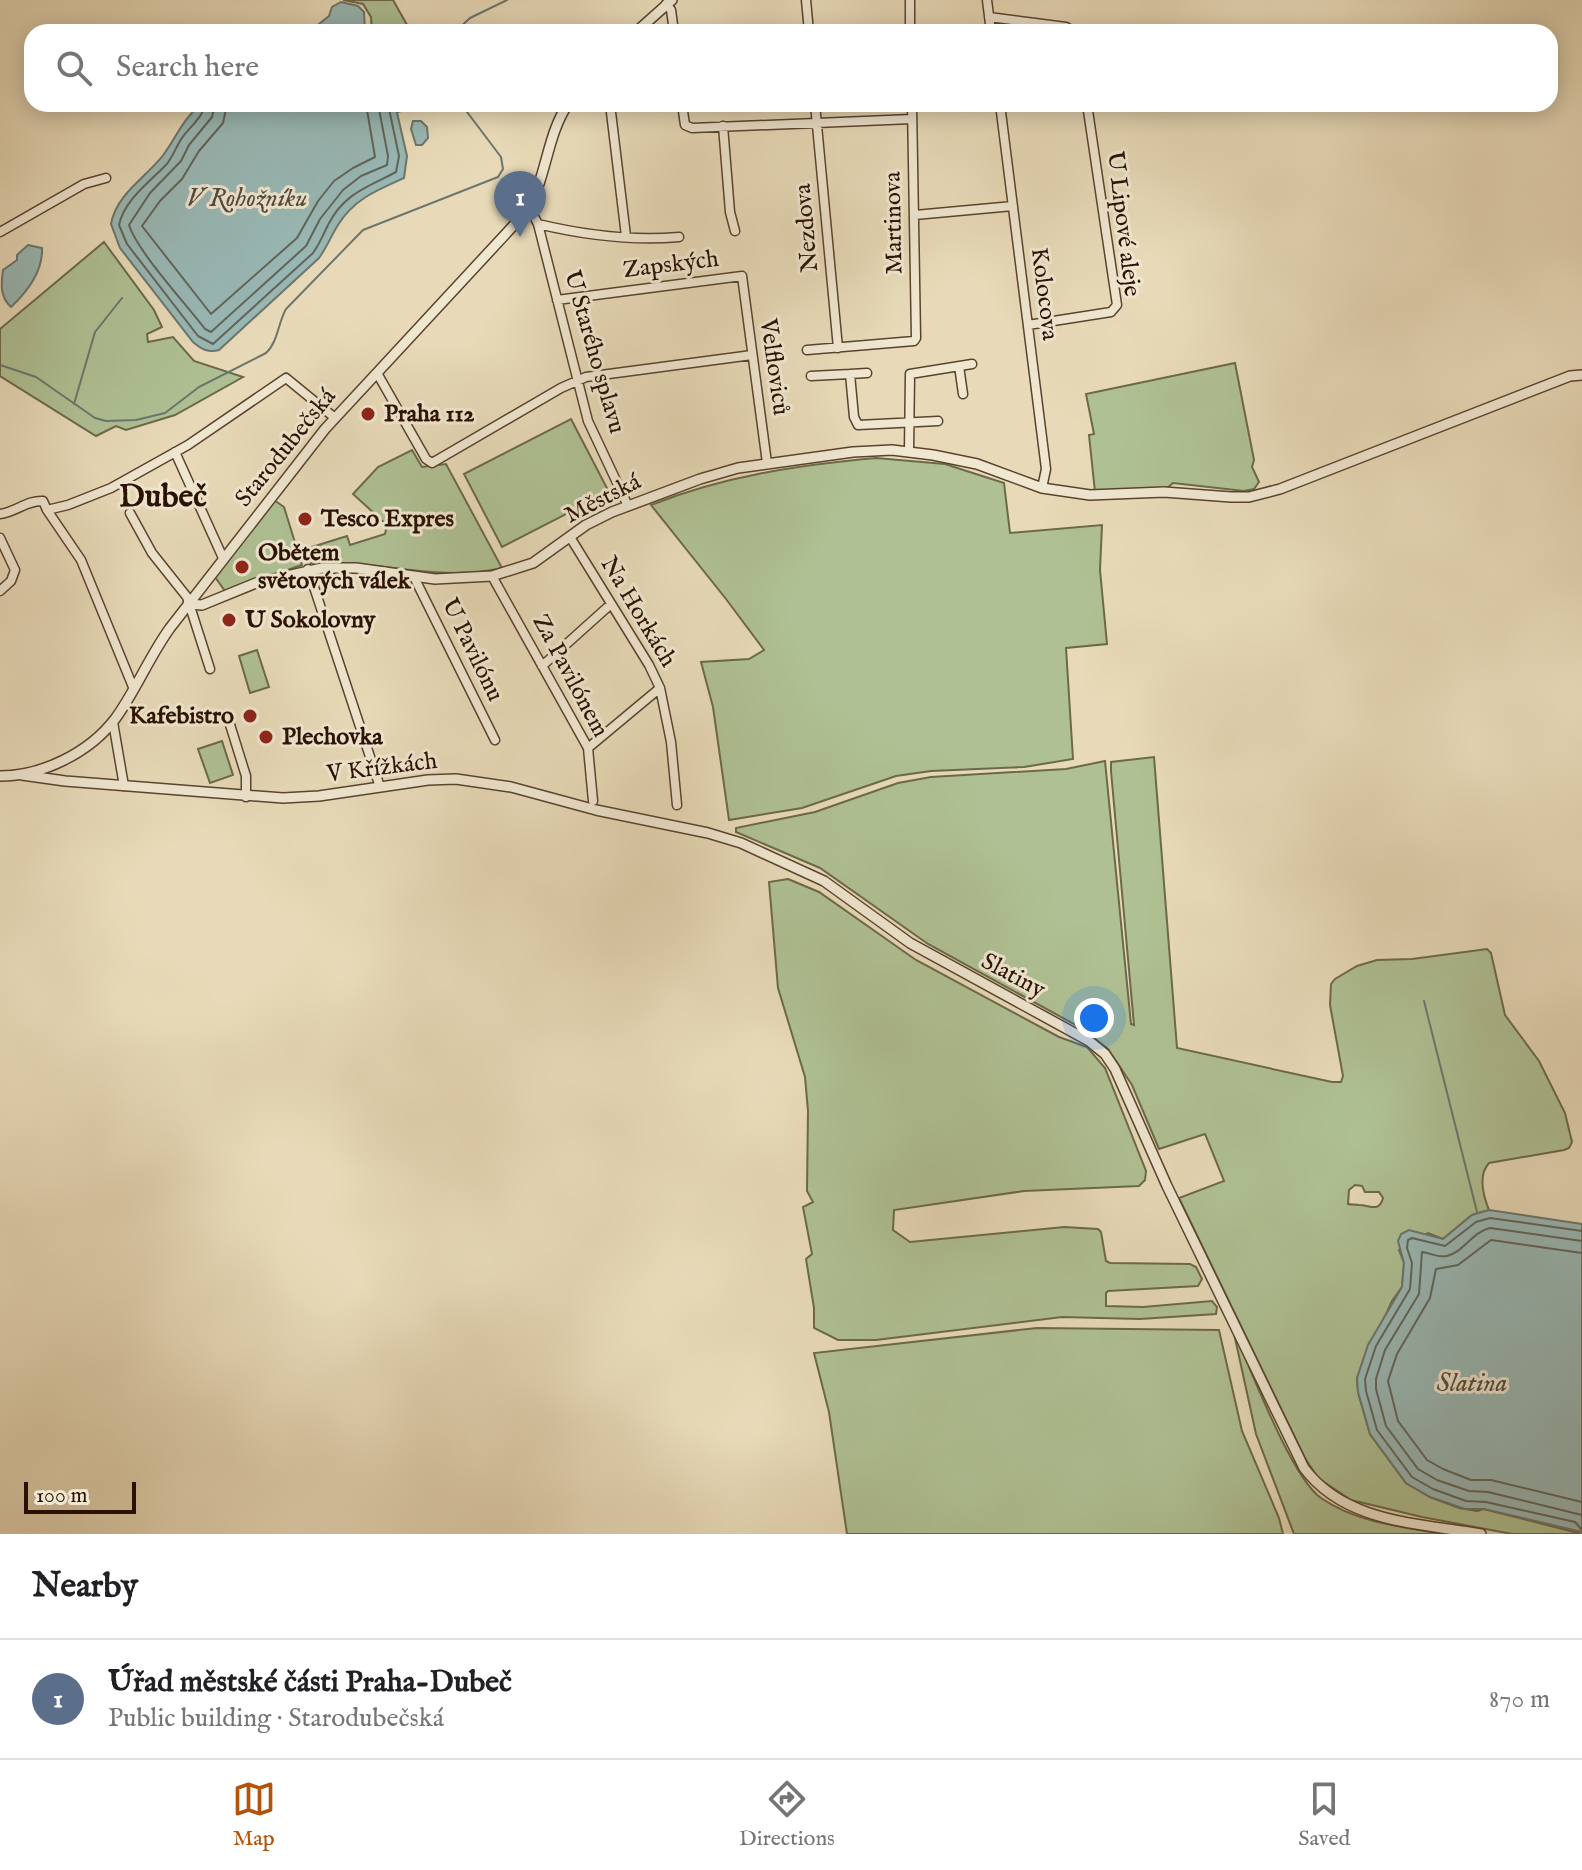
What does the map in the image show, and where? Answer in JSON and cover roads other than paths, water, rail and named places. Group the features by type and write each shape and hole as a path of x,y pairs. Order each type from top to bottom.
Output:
{"street":[{"path":"806,0 808,24"},
{"path":"910,0 910,24"},
{"path":"987,0 990,24"},
{"path":"645,24 669,2 673,24"},
{"path":"989,17 1043,24"},
{"name":"Starodubečská","path":"0,776 22,775 53,764 80,751 113,722 153,651 335,418 529,207 564,112"},
{"path":"611,112 626,236"},
{"path":"683,112 685,125 692,128 912,119"},
{"name":"Nezdova","path":"816,112 838,348"},
{"name":"Martinova","path":"838,348 914,341 912,112"},
{"name":"Kolocova","path":"1001,112 1046,469 1042,488"},
{"name":"U Lipové aleje","path":"1028,325 1111,312 1117,305 1088,112"},
{"path":"723,126 730,212 735,231"},
{"path":"0,232 84,184 106,178"},
{"path":"915,215 1013,206"},
{"name":"U Starého splavu","path":"529,207 538,224 588,421 628,506"},
{"path":"538,224 578,234 651,239 679,237"},
{"name":"Zapských","path":"557,300 742,276"},
{"name":"Velfloviců","path":"742,276 767,463"},
{"path":"807,350 838,348"},
{"path":"377,373 430,463 578,380 752,355"},
{"path":"909,451 910,374 972,364"},
{"path":"959,366 963,394"},
{"path":"811,376 867,373"},
{"path":"850,374 854,417 858,425 938,421"},
{"name":"Městská","path":"188,604 202,605 256,583 308,569 356,568 452,580 492,576 533,563 597,519 720,472 874,450 909,451 977,464 1042,488 1090,495 1164,492 1231,497 1265,494 1555,382 1582,375"},
{"path":"0,514 16,510 28,502 45,505 100,494 175,452 286,378 335,418"},
{"path":"175,452 223,558"},
{"path":"45,505 81,560 133,687"},
{"path":"130,513 152,553 187,597 210,669"},
{"name":"Na Horkách","path":"570,537 660,688 671,742 677,805"},
{"path":"0,538 15,570 11,581 0,591"},
{"path":"308,569 380,787"},
{"name":"Za Pavilónem","path":"492,576 588,748 593,801"},
{"name":"U Pavilónu","path":"414,577 495,740"},
{"path":"542,666 611,604"},
{"path":"588,748 660,688"},
{"path":"227,715 246,776 246,797"},
{"path":"113,722 124,786"},
{"name":"V Křížkách","path":"22,775 246,797 301,798 428,780 484,783 741,843"},
{"name":"Slatiny","path":"741,843 833,886 910,943 1080,1036 1105,1054 1132,1102 1167,1186 1304,1468 1326,1493 1349,1507 1366,1513 1481,1534"}],"water":[{"path":"341,2 358,6 364,12 365,24 319,24 329,16 332,7"},
{"name":"V Rohožníku","path":"192,112 397,112 407,156 404,178 375,191 351,208 319,258 219,350 211,351 193,342 120,248 111,224 125,195 164,154"},
{"path":"413,121 421,121 427,127 428,138 422,145 416,145 411,129"},
{"path":"28,245 42,248 40,265 28,288 11,307 3,295 3,270 17,260 17,255"},
{"name":"Slatina","path":"1489,1210 1582,1224 1582,1532 1484,1509 1465,1509 1430,1497 1406,1483 1370,1434 1357,1378 1368,1345 1402,1287 1404,1263 1398,1241 1401,1234 1409,1230 1443,1239 1472,1215"}],"waterway":[{"path":"464,24 507,0"},
{"path":"0,365 36,377 95,418 106,421 136,420 165,413 199,387 266,353 286,309 363,230 498,177 503,169 501,157 467,112"},
{"path":"74,404 95,332 122,298"},
{"path":"1424,1001 1477,1212"}],"place":[{"name":"Úřad městské části Praha-Dubeč","path":"520,237"},
{"name":"Praha 112","path":"368,414"},
{"name":"Tesco Expres","path":"305,519"},
{"name":"Obětem světových válek","path":"242,567"},
{"name":"U Sokolovny","path":"229,620"},
{"name":"Kafebistro","path":"250,716"},
{"name":"Plechovka","path":"266,737"}],"district":[{"name":"Dubeč","path":"163,497"}]}
